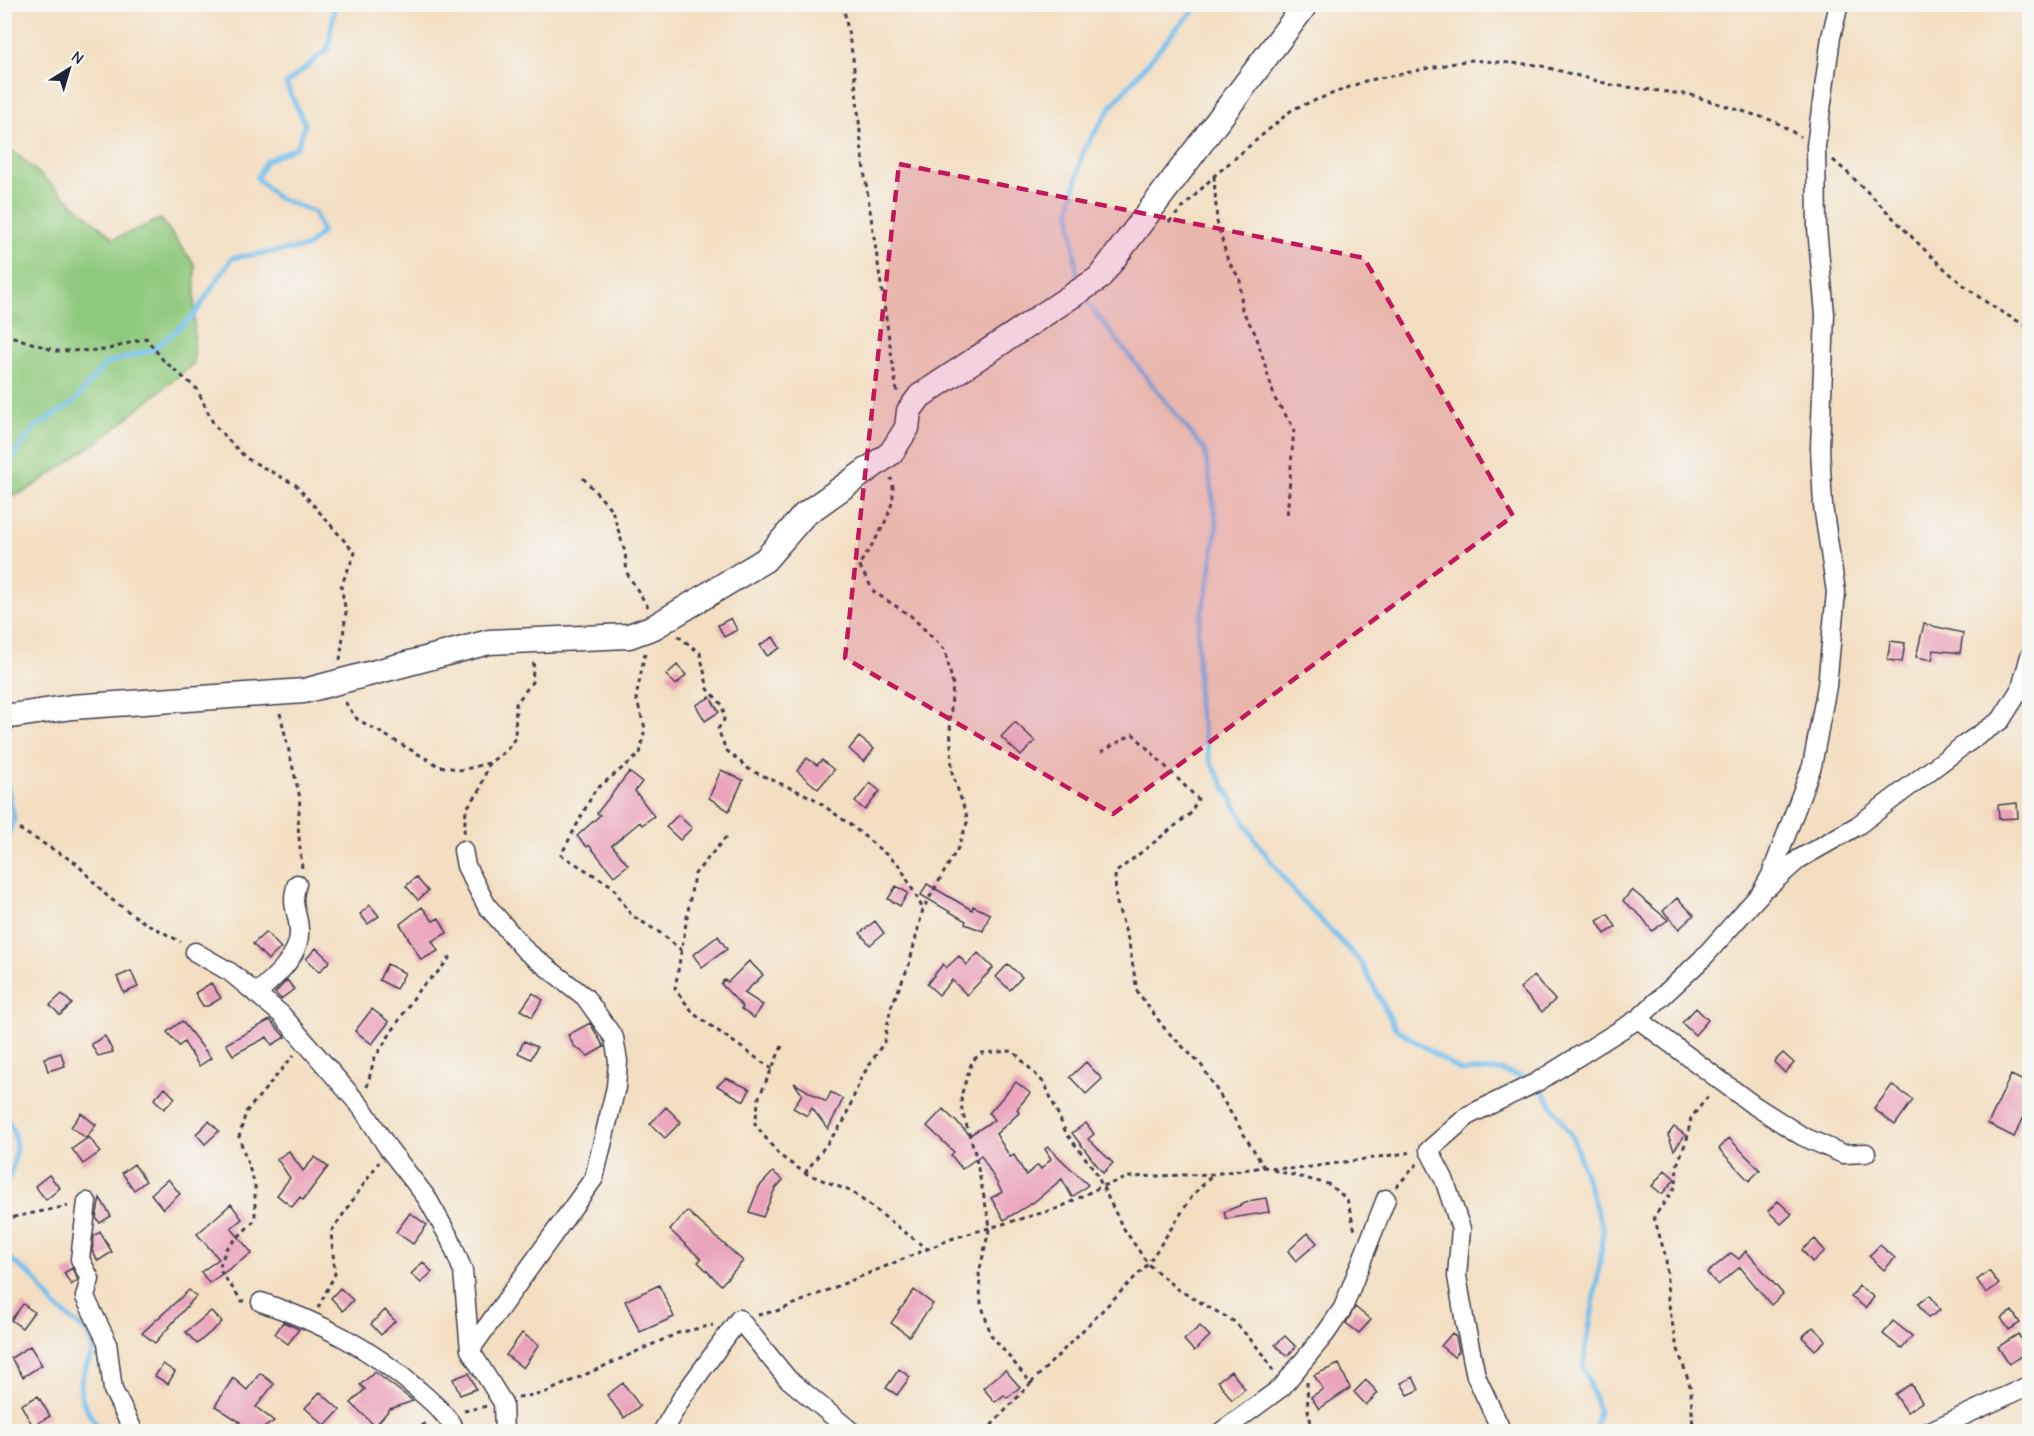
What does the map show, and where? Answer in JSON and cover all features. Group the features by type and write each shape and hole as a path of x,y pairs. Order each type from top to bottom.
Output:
{"street":[{"path":"4,717 72,707 304,691 489,642 629,636 654,627 765,560 804,515 891,453 907,428 909,411 920,396 1099,278 1306,4"},
{"path":"1761,893 1771,875 1812,766 1833,631 1836,592 1823,506 1820,448 1825,314 1817,228 1816,146 1839,4"},
{"path":"1502,1431 1476,1376 1457,1276 1461,1229 1444,1179 1429,1150 1469,1115 1537,1082 1638,1019 1701,960 1761,893 1799,859 1857,826 1964,745 2001,720 2021,688 2030,656"},
{"path":"463,850 466,866 487,906 526,951 585,997 614,1038 618,1061 616,1088 594,1178 470,1350"},
{"path":"256,994 285,968 300,935 292,899 297,884"},
{"path":"195,952 230,972 281,1014 362,1108 388,1148 426,1198 450,1239 463,1271 470,1350 502,1403 504,1431"},
{"path":"1638,1019 1720,1080 1802,1136 1844,1154 1866,1154"},
{"path":"1221,1431 1282,1387 1303,1363 1343,1308 1386,1199"},
{"path":"87,1202 80,1259 90,1279 85,1298 107,1342 113,1390 134,1431"},
{"path":"261,1302 364,1347 395,1370 447,1415 456,1431"},
{"path":"662,1431 683,1396 739,1319 787,1378 852,1431"},
{"path":"1928,1431 2030,1385"}],"path":[{"path":"843,4 853,58 863,163 899,404 908,418"},
{"path":"1166,225 1214,176 1293,109 1365,81 1470,60 1538,66 1612,85 1691,95 1774,121 1816,146 1856,179 1886,213 1974,295 2030,327"},
{"path":"1214,176 1217,222 1228,261 1240,279 1242,310 1256,334 1275,399 1294,428 1287,516"},
{"path":"4,334 56,351 106,350 146,338 163,360 197,389 214,425 246,458 296,485 355,553 341,586 346,612 341,642 339,682 344,700 357,719 384,737 439,766 462,770 489,763 506,752 514,738 516,704 532,682 536,641"},
{"path":"805,1173 844,1121 861,1078 884,1042 891,1007 909,965 923,909 958,848 968,820 952,772 950,720 953,685 945,650 911,616 874,592 859,565 879,532 895,491 884,458"},
{"path":"583,478 612,510 625,552 627,573 646,600 654,627 642,663 636,698 645,728 640,754 595,790 561,855 612,886 631,915 662,934 681,950"},
{"path":"699,653 708,689 723,705 724,720 718,729 726,750 750,770 813,798 852,826 900,866 923,909"},
{"path":"270,692 281,716 300,798 298,826 303,866 297,884"},
{"path":"1101,752 1133,734 1198,799 1190,814 1115,873 1116,900 1130,944 1137,991 1165,1029 1202,1066 1264,1167 1328,1184 1347,1199 1364,1255"},
{"path":"463,850 466,809 479,792 489,763"},
{"path":"19,829 76,863 108,897 195,952"},
{"path":"726,837 694,875 675,989 694,1014 772,1069"},
{"path":"362,1108 374,1059 420,988 452,955"},
{"path":"261,1302 242,1301 219,1269 226,1249 255,1220 255,1185 239,1137 246,1112 305,1042"},
{"path":"782,1046 759,1097 755,1124 779,1155 805,1173 852,1192 927,1249"},
{"path":"1031,1383 991,1335 981,1303 980,1273 990,1226 974,1149 962,1111 961,1096 972,1061 982,1053 1013,1051 1030,1065 1045,1084 1069,1139 1094,1169 1122,1226 1148,1264 1177,1289 1235,1322 1265,1356 1282,1387"},
{"path":"1693,1431 1691,1389 1676,1343 1668,1300 1666,1258 1654,1217 1676,1186 1677,1164 1687,1139 1691,1118 1720,1080"},
{"path":"311,1322 335,1274 331,1232 388,1148"},
{"path":"405,1431 447,1415 502,1403 508,1398 542,1394 678,1333 780,1310 927,1249 990,1226 1059,1208 1102,1186 1130,1177 1213,1174 1264,1167 1297,1170 1429,1150"},
{"path":"1386,1199 1429,1150"},
{"path":"985,1431 1148,1264 1193,1195 1213,1174"},
{"path":"4,1219 87,1202"},
{"path":"1303,1363 1313,1431"}],"highlighted area":[{"path":"899,164 1364,258 1513,516 1113,814 845,658"}],"green space":[{"path":"4,143 114,239 161,219 195,265 194,363 106,436 26,491 5,498"}],"building":[{"path":"731,618 737,630 724,637 718,625"},
{"path":"1924,624 1963,633 1960,653 1934,650 1932,660 1916,657"},
{"path":"773,637 780,648 767,656 760,645"},
{"path":"1890,641 1905,643 1902,662 1888,660"},
{"path":"677,665 686,675 676,685 666,675"},
{"path":"710,697 719,712 705,721 696,705"},
{"path":"1015,722 1035,741 1021,756 1001,737"},
{"path":"859,737 874,749 864,762 849,749"},
{"path":"807,758 817,765 822,760 834,770 818,789 797,771"},
{"path":"721,770 743,780 729,811 709,798"},
{"path":"629,772 642,782 635,791 654,816 642,825 640,822 612,845 628,865 614,876 589,845 587,847 577,836 600,815 597,813"},
{"path":"870,783 880,791 865,810 855,802"},
{"path":"2017,803 2018,818 1999,819 1998,805"},
{"path":"678,815 692,828 680,840 666,827"},
{"path":"416,877 428,891 418,900 406,886"},
{"path":"927,884 972,910 973,906 990,914 983,931 965,924 966,921 921,895"},
{"path":"896,886 908,893 900,906 888,899"},
{"path":"1632,890 1668,920 1652,931 1642,917 1623,901"},
{"path":"1677,898 1694,915 1679,929 1663,911"},
{"path":"370,905 379,916 368,924 360,914"},
{"path":"422,907 433,921 439,918 447,933 432,941 438,951 421,960 400,924"},
{"path":"1608,914 1616,927 1605,934 1597,921"},
{"path":"875,921 884,933 870,945 860,933"},
{"path":"266,932 281,948 268,960 253,944"},
{"path":"718,936 727,949 702,967 693,955"},
{"path":"316,948 330,961 319,972 306,959"},
{"path":"978,953 993,968 967,995 952,980 939,995 927,984 943,964 946,968 959,956 967,965"},
{"path":"749,961 763,975 744,993 763,1005 754,1018 741,1009 743,1007 721,984 724,980 728,982"},
{"path":"387,964 405,973 396,989 379,980"},
{"path":"1008,964 1022,977 1010,990 996,977"},
{"path":"131,971 138,987 124,993 117,977"},
{"path":"1534,976 1555,1000 1542,1012 1520,988"},
{"path":"287,980 294,989 281,999 275,993"},
{"path":"211,983 221,998 208,1006 203,1006 195,993"},
{"path":"533,993 543,1000 532,1017 521,1010"},
{"path":"62,994 72,1004 60,1015 50,1005"},
{"path":"1696,1008 1708,1020 1695,1035 1682,1023"},
{"path":"372,1009 389,1022 372,1044 355,1031"},
{"path":"270,1020 285,1037 272,1045 267,1037 233,1055 226,1044"},
{"path":"182,1021 211,1058 199,1066 184,1042 179,1046 167,1032"},
{"path":"590,1023 604,1047 588,1056 574,1046 568,1035"},
{"path":"105,1036 113,1052 98,1056 91,1044"},
{"path":"524,1041 537,1047 531,1059 518,1053"},
{"path":"61,1053 65,1066 48,1071 44,1058"},
{"path":"1783,1053 1794,1063 1785,1073 1774,1062"},
{"path":"1086,1062 1102,1079 1086,1094 1070,1077"},
{"path":"2011,1075 2030,1084 2030,1105 2014,1137 1988,1124"},
{"path":"726,1078 750,1089 744,1101 717,1086"},
{"path":"1016,1082 1030,1093 1017,1109 1019,1113 996,1134 1010,1157 1014,1155 1026,1175 1038,1165 1041,1169 1051,1159 1045,1149 1048,1147 1088,1185 1072,1197 1062,1179 1034,1202 1004,1220 991,1198 1002,1192 981,1155 962,1169 951,1155 954,1152 927,1126 943,1109 970,1135 994,1120 989,1113"},
{"path":"794,1083 826,1102 831,1092 843,1099 828,1129 812,1108 807,1116 793,1108 802,1094"},
{"path":"1892,1085 1913,1100 1895,1125 1874,1109"},
{"path":"165,1088 175,1098 164,1109 154,1099"},
{"path":"666,1107 681,1122 665,1138 650,1124"},
{"path":"81,1113 96,1125 86,1138 71,1127"},
{"path":"209,1121 219,1131 205,1144 196,1134"},
{"path":"1086,1123 1094,1134 1088,1139 1113,1163 1103,1173 1072,1133"},
{"path":"1674,1127 1685,1135 1674,1150 1668,1135"},
{"path":"89,1137 100,1152 83,1164 72,1149"},
{"path":"1729,1138 1760,1170 1749,1181 1719,1149"},
{"path":"289,1151 303,1171 315,1157 328,1167 303,1200 300,1197 292,1207 277,1195 290,1178 277,1159"},
{"path":"134,1164 146,1181 134,1190 122,1173"},
{"path":"1665,1170 1675,1179 1662,1194 1652,1186"},
{"path":"773,1172 783,1180 775,1189 763,1217 749,1212 759,1187"},
{"path":"49,1175 60,1188 46,1200 35,1186"},
{"path":"168,1179 180,1194 163,1209 151,1194"},
{"path":"100,1198 111,1216 100,1223 96,1218"},
{"path":"1266,1198 1269,1212 1226,1219 1224,1212 1253,1200"},
{"path":"1778,1201 1792,1214 1781,1224 1768,1211"},
{"path":"231,1204 242,1219 231,1228 252,1253 209,1283 201,1272 219,1259 197,1234"},
{"path":"687,1211 743,1261 721,1285 698,1262 701,1259 670,1230"},
{"path":"410,1213 427,1225 413,1244 396,1232"},
{"path":"100,1232 112,1252 98,1261 92,1251 94,1236"},
{"path":"1308,1233 1317,1243 1296,1261 1288,1251"},
{"path":"1815,1239 1825,1251 1812,1262 1802,1250"},
{"path":"1880,1245 1895,1258 1884,1270 1869,1256"},
{"path":"1746,1251 1783,1294 1771,1305 1740,1267 1718,1285 1707,1273 1731,1253 1739,1259"},
{"path":"423,1262 432,1272 421,1283 411,1274"},
{"path":"72,1268 78,1280 71,1285 64,1273"},
{"path":"1989,1271 1999,1284 1986,1293 1977,1280"},
{"path":"659,1285 674,1317 640,1332 625,1301"},
{"path":"1859,1286 1874,1297 1866,1308 1851,1297"},
{"path":"340,1288 353,1300 343,1311 331,1298"},
{"path":"189,1290 196,1296 155,1343 142,1333"},
{"path":"914,1290 933,1304 909,1336 891,1323"},
{"path":"1930,1295 1940,1310 1928,1318 1918,1304"},
{"path":"23,1304 34,1312 22,1328 11,1320"},
{"path":"1355,1307 1371,1320 1359,1333 1346,1323"},
{"path":"385,1310 395,1321 381,1335 371,1324"},
{"path":"211,1311 222,1322 197,1344 186,1332"},
{"path":"2012,1311 2020,1323 2009,1330 2001,1318"},
{"path":"1893,1321 1912,1336 1902,1349 1883,1334"},
{"path":"283,1322 299,1329 288,1344 275,1334"},
{"path":"1200,1326 1210,1336 1194,1351 1184,1340"},
{"path":"1813,1327 1826,1340 1815,1350 1802,1337"},
{"path":"522,1333 539,1345 523,1368 506,1355"},
{"path":"1452,1333 1456,1337 1459,1351 1454,1357 1441,1346"},
{"path":"2018,1334 2029,1351 2009,1364 1998,1347"},
{"path":"1285,1336 1296,1347 1287,1356 1275,1345"},
{"path":"30,1346 42,1365 23,1377 11,1358"},
{"path":"163,1364 175,1372 168,1384 155,1376"},
{"path":"1339,1364 1350,1388 1319,1409 1311,1397 1323,1389 1314,1375"},
{"path":"899,1369 910,1377 897,1395 886,1388"},
{"path":"1005,1370 1020,1387 1007,1398 1004,1395 995,1402 983,1388"},
{"path":"1231,1371 1245,1389 1232,1400 1218,1381"},
{"path":"375,1372 413,1401 390,1409 375,1426 351,1403 365,1389 360,1385"},
{"path":"260,1373 274,1384 256,1407 274,1421 259,1431 227,1431 240,1422 215,1406 233,1378 247,1390"},
{"path":"469,1373 476,1389 460,1395 453,1379"},
{"path":"1413,1377 1419,1390 1408,1395 1401,1383"},
{"path":"1366,1380 1378,1393 1366,1405 1354,1392"},
{"path":"623,1383 640,1406 624,1418 607,1395"},
{"path":"1911,1384 1922,1402 1907,1412 1895,1394"},
{"path":"320,1392 340,1410 325,1426 305,1408"},
{"path":"38,1396 50,1416 33,1426 21,1405"}],"waterway":[{"path":"4,469 35,427 73,403 105,364 154,349 194,315 232,258 307,247 322,232 314,212 276,197 257,178 266,161 297,147 305,124 286,84 328,49 335,4"},
{"path":"1078,285 1070,209 1083,151 1111,107 1175,30 1200,4"},
{"path":"1082,296 1205,451 1217,525 1209,580 1198,631 1198,705 1210,761 1255,840 1295,893 1361,962 1395,1028 1461,1071 1500,1070 1531,1080"},
{"path":"4,769 14,819 4,847"},
{"path":"1538,1084 1573,1138 1603,1229 1583,1366 1599,1410 1594,1432"},
{"path":"4,1116 14,1132 16,1141 12,1170 4,1187"},
{"path":"4,1254 33,1277 56,1307 89,1334 93,1352 83,1376 81,1394 83,1402 102,1432"}]}
